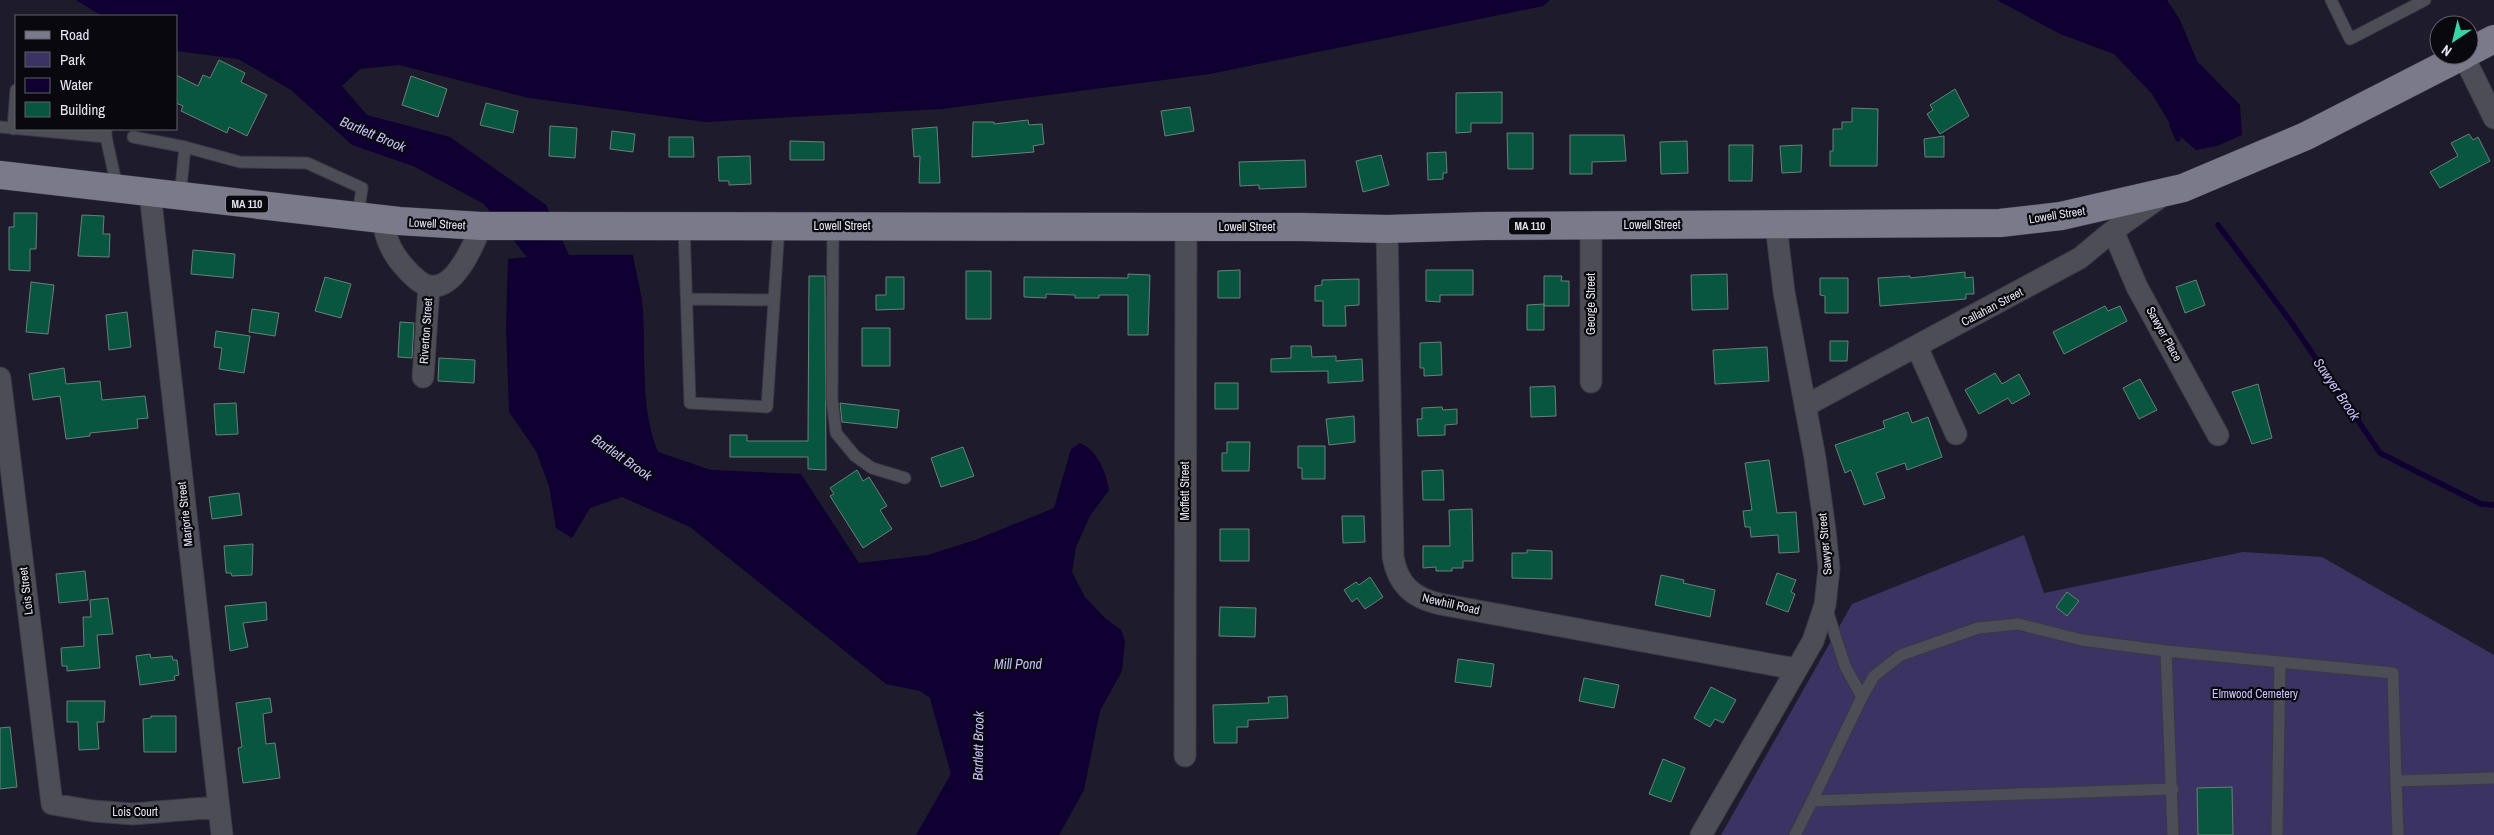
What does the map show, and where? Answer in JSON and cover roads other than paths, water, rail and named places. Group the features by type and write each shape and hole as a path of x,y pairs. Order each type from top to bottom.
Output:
{"main road":[{"path":"2479,47 2494,39"},
{"name":"Lowell Street","path":"0,175 371,218 488,226 564,228 1186,226 1387,229 2000,224 2061,216 2168,191 2232,168 2306,136 2444,65"}],"street":[{"path":"2468,65 2494,118"},
{"name":"Callahan Street","path":"1805,406 2080,258 2168,191"},
{"name":"Marjorie Street","path":"150,193 222,835"},
{"name":"Riverton Street","path":"371,218 390,249 418,281 429,286 438,285 464,264 488,226"},
{"name":"Sawyer Street","path":"1701,835 1813,641 1826,606 1829,568 1827,549 1805,406 1784,292 1776,225"},
{"name":"Moffett Street","path":"1185,756 1186,226"},
{"name":"George Street","path":"1591,226 1591,382"},
{"name":"Newhill Road","path":"1387,229 1393,557 1397,575 1407,590 1422,600 1440,604 1796,669"},
{"name":"Sawyer Place","path":"2113,231 2137,287 2218,435"},
{"name":"Riverton Street","path":"423,377 429,286"},
{"path":"1917,347 1956,434"},
{"name":"Lois Street","path":"0,378 52,804"},
{"name":"Lois Court","path":"52,804 92,811 133,814 218,807"}],"lane":[{"path":"2331,0 2350,39 2425,0"},
{"path":"0,127 13,129 15,103"},
{"path":"36,130 106,133 117,189"},
{"path":"133,137 185,147 240,162 307,163 362,188 371,218"},
{"path":"180,197 185,147"},
{"path":"684,227 690,403 767,407 779,226"},
{"path":"833,226 832,399 836,433 855,456 872,468 906,478"},
{"path":"687,299 774,300"},
{"path":"1826,606 1845,666 1862,698"},
{"path":"1794,835 1874,676 1901,655 1978,628 2018,624 2082,640 2166,651 2393,673 2398,835"},
{"path":"2166,651 2174,835"},
{"path":"2277,835 2280,662"},
{"path":"2396,781 2494,778"},
{"path":"1812,801 2173,789"}],"water":[{"path":"76,0 1550,0 1543,6 1210,74 942,109 705,122 529,98 399,65 360,69 342,86 367,115 450,137 546,205 569,255 633,255 642,305 648,418 658,452 711,470 801,474 859,563 928,555 975,540 1054,508 1071,449 1080,443 1092,451 1103,469 1109,490 1090,516 1076,547 1072,572 1085,597 1105,618 1121,630 1125,641 1122,671 1100,711 1084,790 1059,835 916,835 951,774 930,698 920,691 886,684 690,527 622,497 590,508 572,538 556,528 549,486 536,451 509,412 506,326 508,259 527,257 484,204 413,166 352,145 291,90 238,59 178,51 178,15 100,15"},
{"path":"1997,0 2167,0 2180,20 2197,61 2240,105 2242,135 2217,146 2196,150 2175,132 2152,94 2114,54 2060,34"}],"waterway":[{"name":"Sawyer Brook","path":"2172,125 2178,139"},
{"name":"Sawyer Brook","path":"2218,225 2291,322 2380,453 2481,504 2494,505"}],"water label":[{"name":"Bartlett Brook","path":"373,134"},
{"name":"Bartlett Brook","path":"622,457"},
{"name":"Mill Pond","path":"1018,664"},
{"name":"Bartlett Brook","path":"978,746"}],"park label":[{"name":"Elmwood Cemetery","path":"2255,694"}]}
